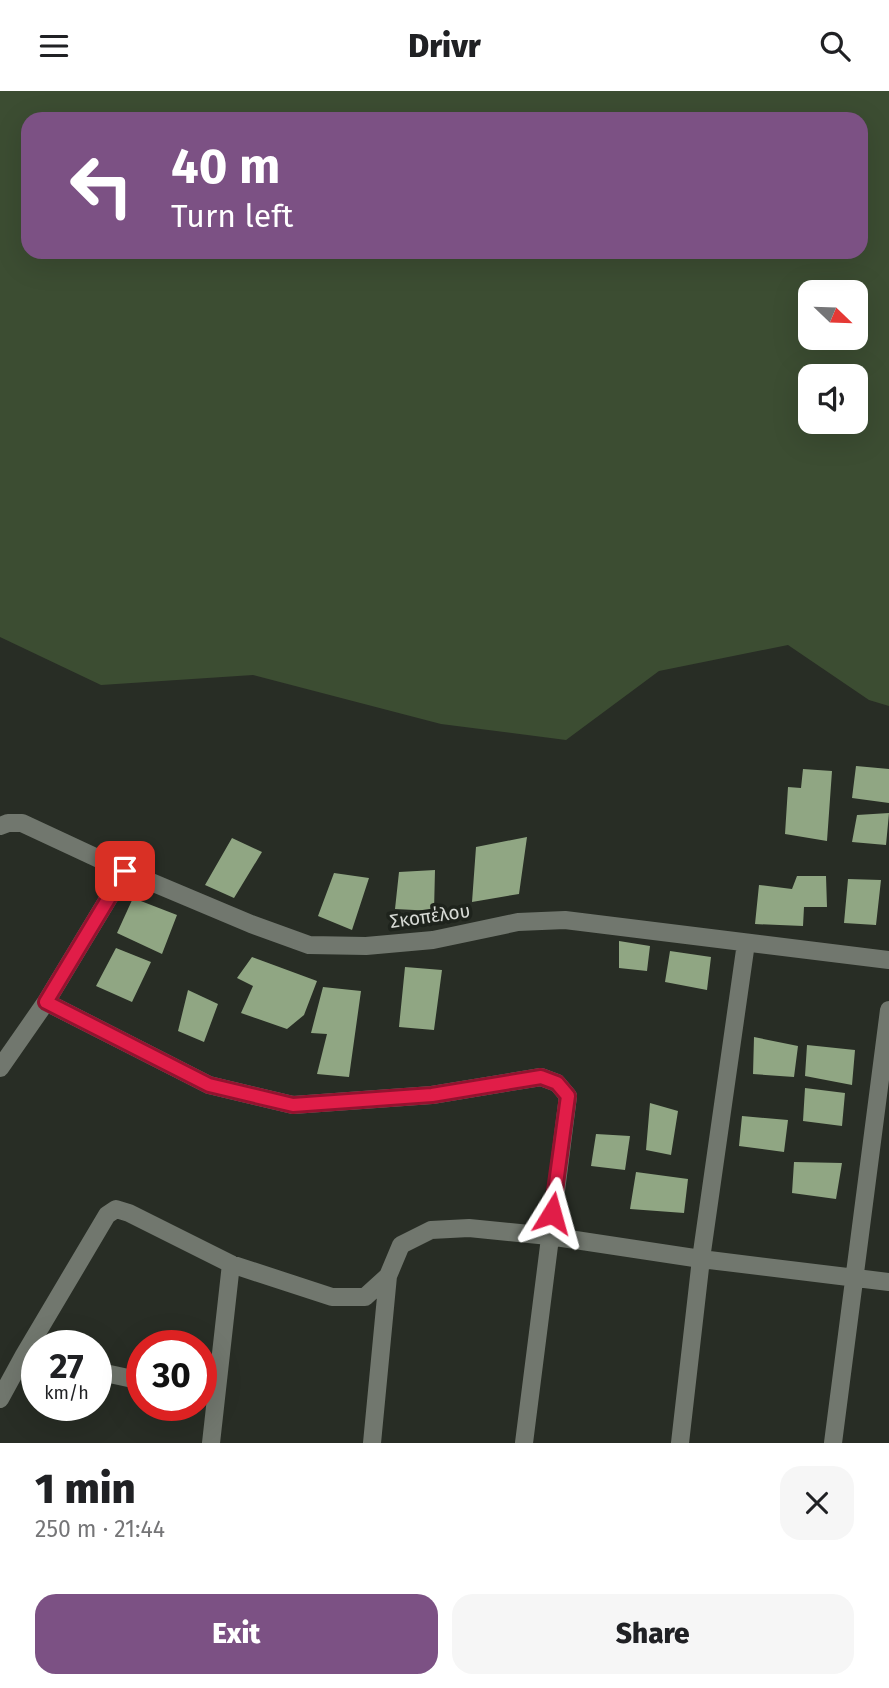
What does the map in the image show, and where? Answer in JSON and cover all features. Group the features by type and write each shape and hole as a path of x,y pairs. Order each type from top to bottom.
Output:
{"street":[{"name":"Σκοπέλου","path":"0,826 22,823 125,871 251,924 309,945 366,946 433,940 518,922 565,920 889,960"},
{"path":"0,1068 46,1002 125,871"},
{"path":"680,1443 701,1259 746,943"},
{"path":"46,1002 209,1085 293,1105 432,1095 541,1077 557,1083 568,1096 524,1443"},
{"path":"834,1443 889,1010"},
{"path":"45,1330 107,1215 117,1209 231,1264 332,1297 365,1297 388,1276"},
{"path":"372,1443 388,1276 401,1245 430,1230 469,1228 549,1236 701,1259 889,1282"},
{"path":"217,1348 231,1264"},
{"path":"0,1399 21,1370"},
{"path":"210,1421 211,1443"}],"green space":[{"path":"0,91 889,91 889,706 869,700 788,645 659,671 566,740 441,724 253,675 101,685 0,637"}],"building":[{"path":"856,766 889,769 889,803 852,798"},
{"path":"803,769 832,771 827,841 785,834 788,787 801,788"},
{"path":"889,813 886,845 852,842 857,815"},
{"path":"527,837 519,894 472,902 476,847"},
{"path":"232,838 262,852 234,898 205,885"},
{"path":"435,870 434,911 395,909 399,872"},
{"path":"334,873 369,878 352,930 318,916"},
{"path":"797,876 826,876 827,907 804,907 803,926 755,924 759,885 792,889"},
{"path":"848,879 881,880 876,925 844,923"},
{"path":"133,898 177,915 162,954 117,933"},
{"path":"619,941 650,946 647,971 619,968"},
{"path":"116,948 151,962 132,1002 96,986"},
{"path":"670,951 711,957 707,990 665,982"},
{"path":"252,957 317,981 304,1015 287,1029 241,1013 253,986 237,978"},
{"path":"405,967 442,970 434,1030 399,1027"},
{"path":"323,987 361,991 349,1077 317,1074 327,1034 311,1033"},
{"path":"188,990 218,1004 204,1042 178,1031"},
{"path":"754,1037 798,1046 794,1077 753,1074"},
{"path":"807,1045 855,1050 852,1085 805,1076"},
{"path":"805,1088 845,1093 842,1126 803,1121"},
{"path":"650,1103 678,1111 671,1155 646,1150"},
{"path":"742,1116 788,1120 784,1152 739,1146"},
{"path":"596,1134 630,1136 625,1170 591,1166"},
{"path":"794,1162 842,1163 836,1199 792,1193"},
{"path":"636,1172 688,1179 684,1213 630,1209"}],"route":[{"path":"125,871 46,1002 209,1085 293,1105 432,1095 541,1077 557,1083 568,1096 552,1213"}]}
